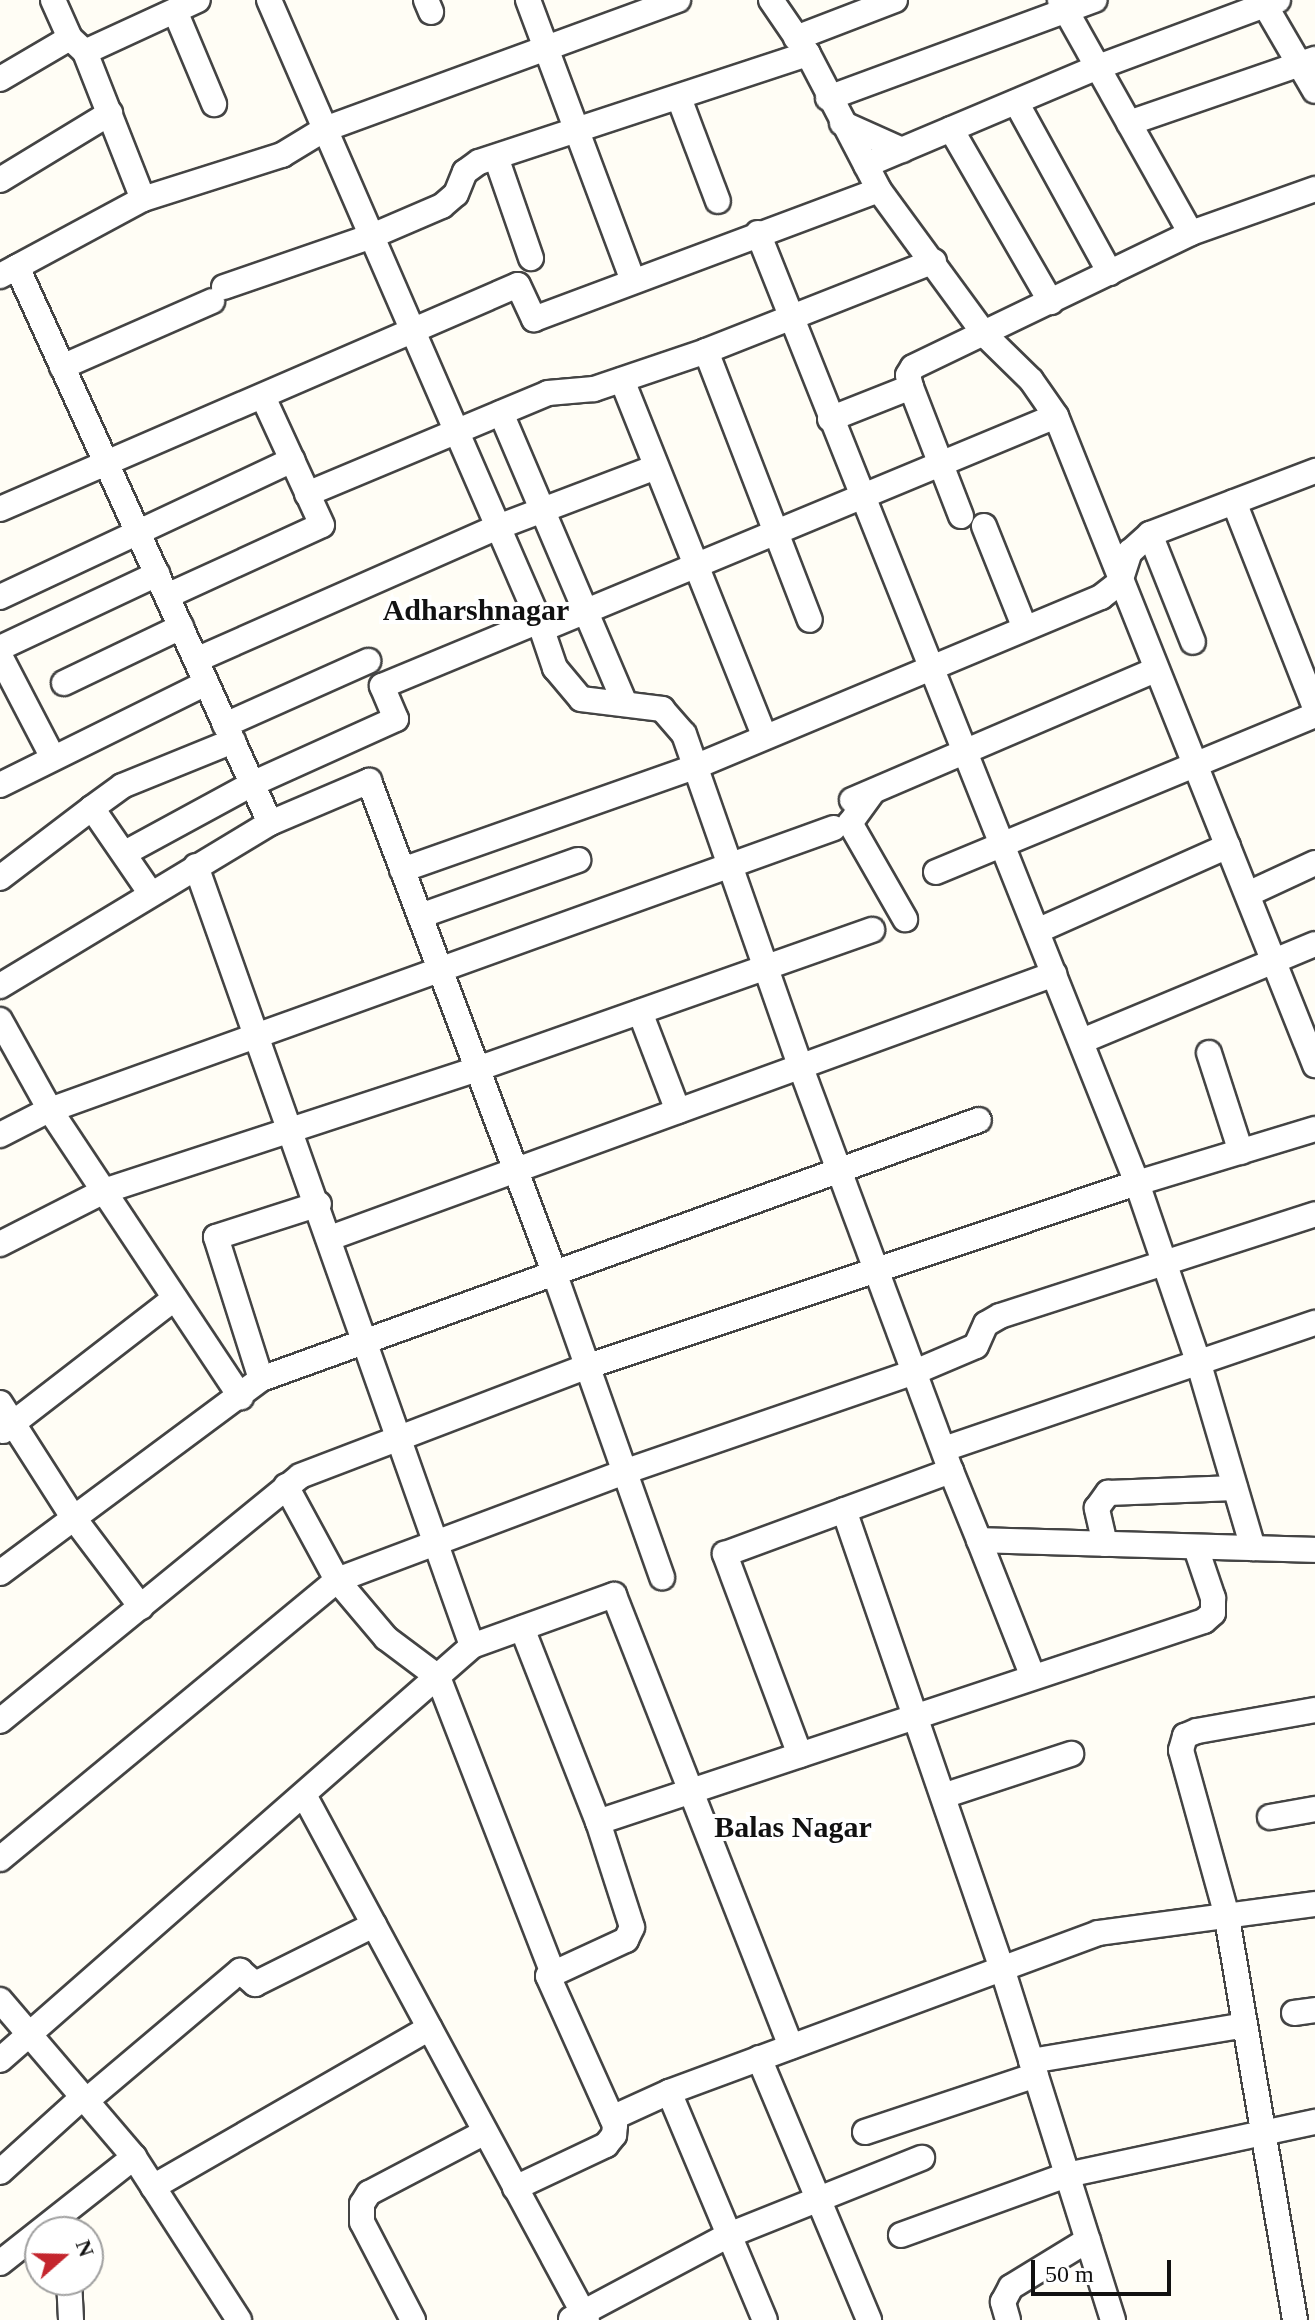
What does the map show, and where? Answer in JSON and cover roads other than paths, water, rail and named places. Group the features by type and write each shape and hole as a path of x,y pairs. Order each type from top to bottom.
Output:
{"street":[{"path":"53,0 110,113 143,199"},
{"path":"0,79 78,45 198,0"},
{"path":"269,0 541,625 555,668 569,689 588,701 624,702 670,714 697,766 729,869 801,1068 1033,1677"},
{"path":"528,0 580,131 633,281"},
{"path":"270,823 62,367 8,271 143,199 282,155 325,129 546,45 678,0"},
{"path":"771,0 802,46 879,190 934,261 985,335 1031,380 1056,416 1315,1065"},
{"path":"62,367 218,294 442,206 456,194 471,167 679,98 802,46 895,0"},
{"path":"828,98 1063,6 1095,0"},
{"path":"866,165 1098,67 1268,1 1307,62 1315,91"},
{"path":"1063,6 1191,233"},
{"path":"175,11 214,104"},
{"path":"1129,123 1307,62"},
{"path":"679,98 718,201"},
{"path":"1016,102 1110,273"},
{"path":"0,180 110,113"},
{"path":"842,123 902,150"},
{"path":"951,129 1051,302"},
{"path":"496,157 531,258"},
{"path":"961,516 911,387 908,375 919,362 985,335 1191,233 1315,189"},
{"path":"0,509 414,334 518,285 534,319 879,190"},
{"path":"758,233 790,321 1137,1183 1198,1361 1253,1548"},
{"path":"307,494 548,393 584,392 622,380 790,321 934,261"},
{"path":"706,351 779,530 810,620"},
{"path":"622,380 764,735"},
{"path":"830,419 911,387"},
{"path":"263,397 322,525"},
{"path":"501,413 624,702"},
{"path":"125,853 252,784 396,719 382,686 586,611 1056,416"},
{"path":"0,597 137,530 292,460"},
{"path":"196,660 498,527 656,467"},
{"path":"402,870 697,766 930,665 1101,597 1120,582 1130,552 1150,534 1315,471"},
{"path":"322,525 331,484"},
{"path":"1234,502 1315,708"},
{"path":"0,648 322,525"},
{"path":"984,526 1024,626"},
{"path":"1150,534 1193,642"},
{"path":"64,683 181,627"},
{"path":"0,878 122,786 368,661"},
{"path":"2,669 52,756"},
{"path":"905,919 850,823 862,796 1155,670"},
{"path":"0,785 52,756 206,683"},
{"path":"936,872 1315,715"},
{"path":"0,986 270,823 369,781 554,1272 621,1473 662,1577"},
{"path":"92,808 151,894"},
{"path":"0,1135 50,1110 729,869 834,828"},
{"path":"1037,931 1228,846"},
{"path":"420,916 578,860"},
{"path":"1248,894 1315,863"},
{"path":"196,866 294,1129 364,1342 472,1646"},
{"path":"0,1244 104,1191 477,1069 872,930"},
{"path":"1082,1041 1315,944"},
{"path":"330,1238 1054,974"},
{"path":"640,1012 678,1111"},
{"path":"1,1027 50,1110 241,1397"},
{"path":"1209,1053 1241,1152"},
{"path":"0,1573 241,1397 261,1379 979,1120"},
{"path":"0,1721 286,1486 331,1463 399,1441 586,1367 1137,1183 1315,1129"},
{"path":"261,1379 216,1237 319,1204"},
{"path":"0,1859 337,1580 621,1473 915,1372 976,1346 986,1324 1000,1316 1315,1214"},
{"path":"141,1607 4,1420 175,1298"},
{"path":"800,1755 725,1554 844,1510 948,1460 1198,1361 1315,1323"},
{"path":"286,1486 337,1580 386,1638 438,1677 552,1971 548,1985 612,2118 614,2135 606,2145 515,2188"},
{"path":"1105,1544 1097,1508 1108,1493 1235,1488"},
{"path":"844,1510 1002,1968 1113,2320"},
{"path":"979,1540 1315,1550"},
{"path":"598,1822 1204,1621 1213,1613 1213,1598 1196,1548"},
{"path":"0,2060 472,1646 614,1595 791,2047"},
{"path":"522,1628 598,1822 631,1934 552,1971"},
{"path":"1295,2320 1227,1916 1181,1750 1185,1736 1315,1710"},
{"path":"943,1796 1071,1754"},
{"path":"304,1795 515,2188 579,2318 729,2235 922,2158"},
{"path":"1270,1817 1315,1809"},
{"path":"612,2118 669,2092 1098,1933 1315,1904"},
{"path":"0,2172 240,1971 255,1984 374,1925"},
{"path":"0,2000 134,2157 239,2320"},
{"path":"865,2132 1034,2068 1245,2025"},
{"path":"153,2187 429,2028"},
{"path":"759,2058 869,2320"},
{"path":"669,2092 765,2320"},
{"path":"901,2235 1067,2175 1263,2130 1315,2122"},
{"path":"413,2320 362,2222 362,2204 369,2193 485,2132"},
{"path":"71,2216 134,2157"},
{"path":"1008,2320 1003,2302 1011,2287 1088,2240"},
{"path":"0,2263 24,2248"},
{"path":"70,2296 71,2320"}],"district":[{"name":"Adharshnagar","path":"476,610"},
{"name":"Balas Nagar","path":"793,1827"}]}
